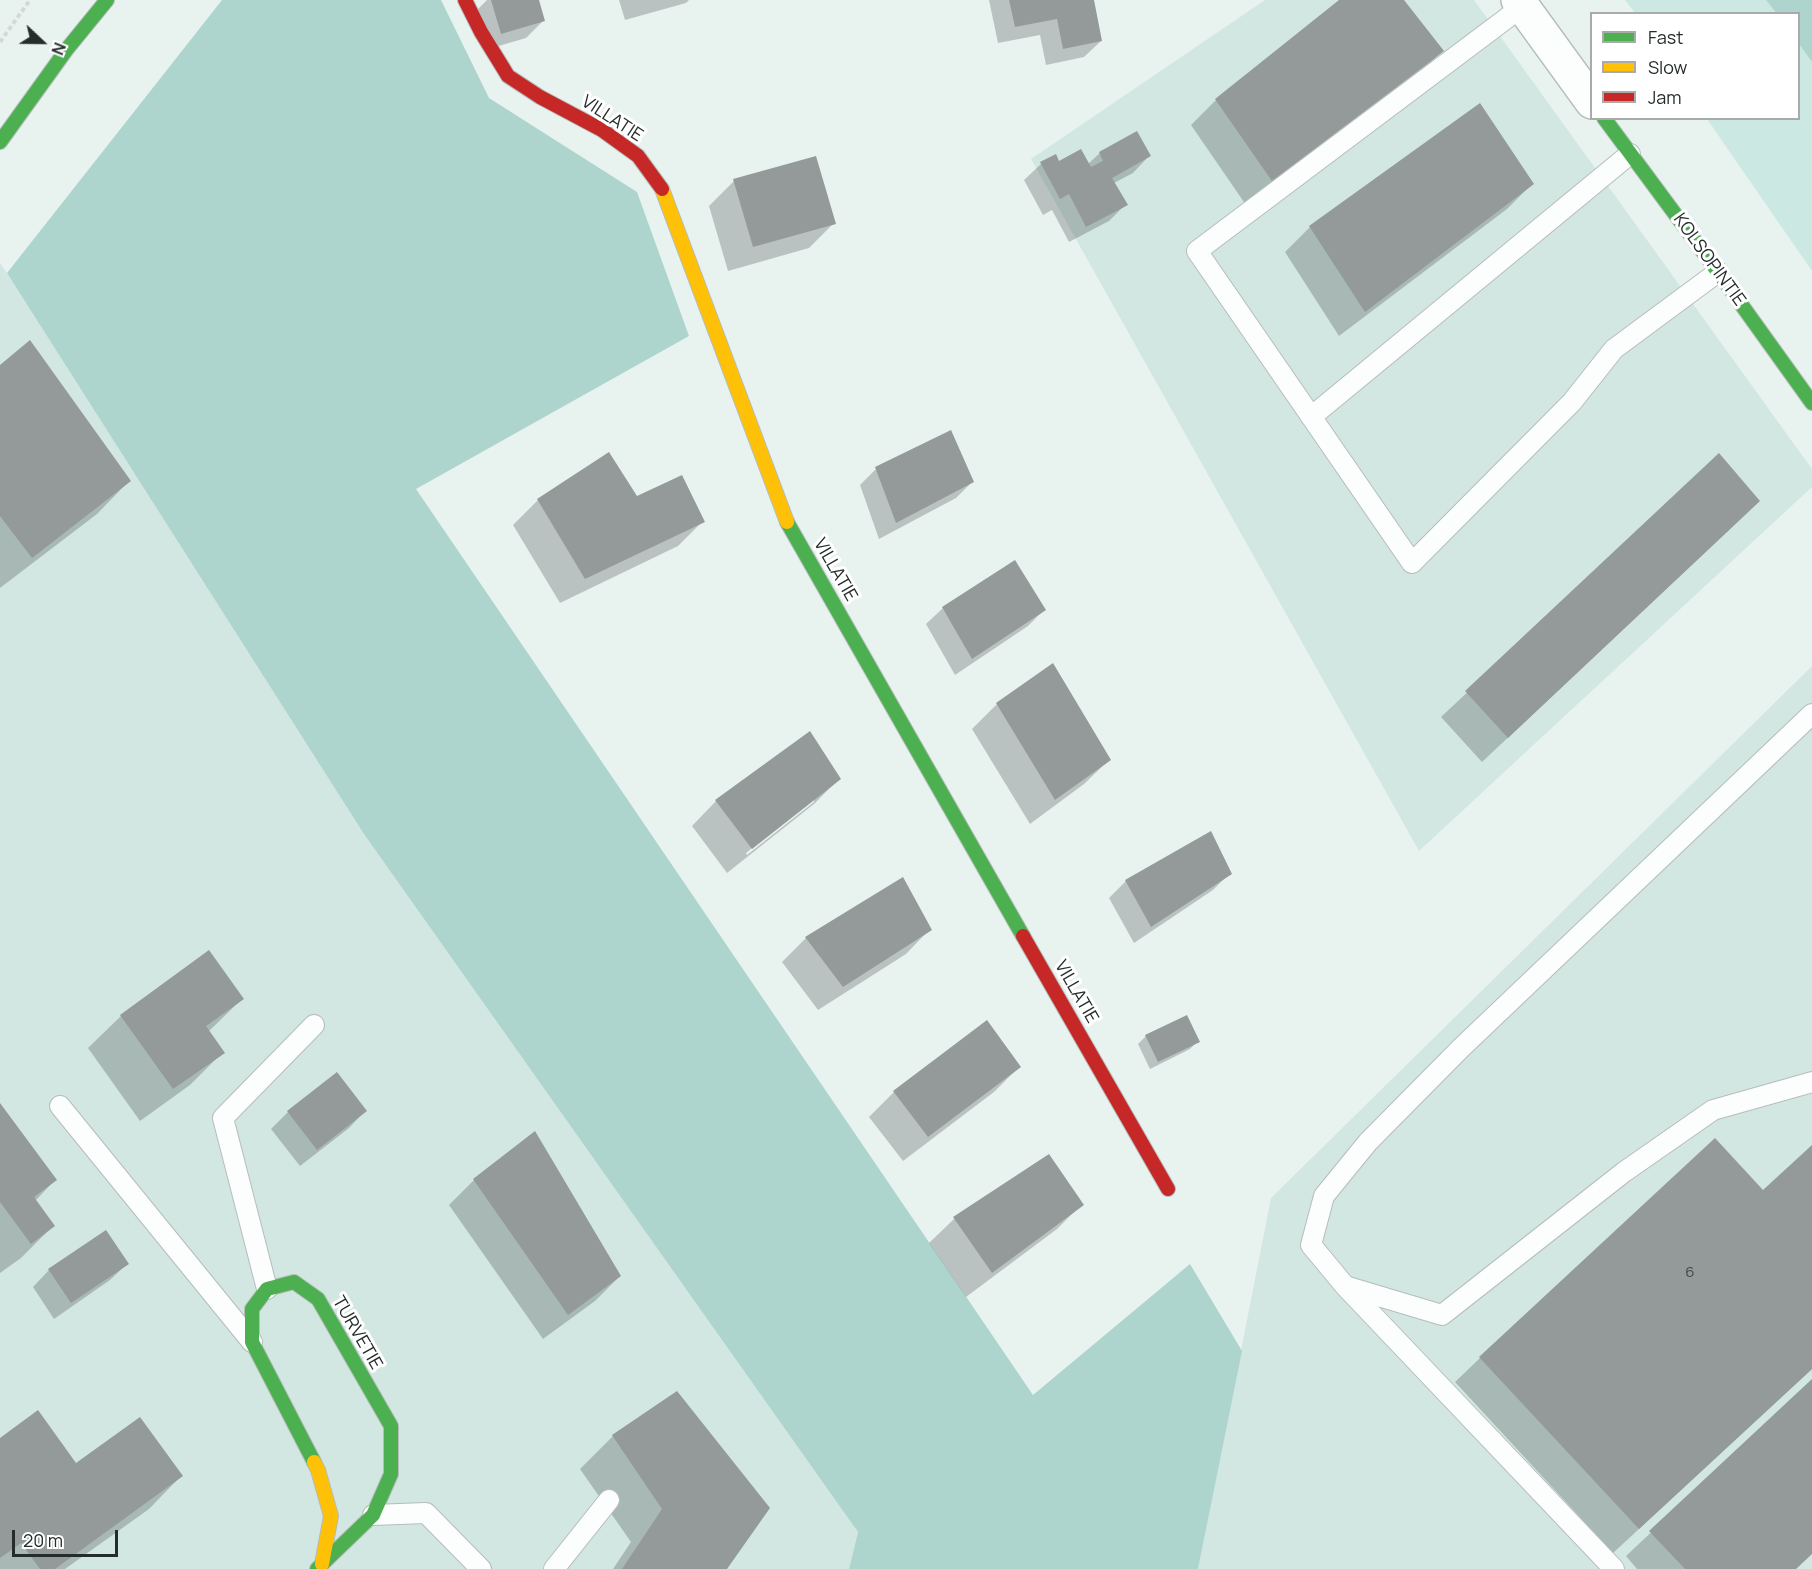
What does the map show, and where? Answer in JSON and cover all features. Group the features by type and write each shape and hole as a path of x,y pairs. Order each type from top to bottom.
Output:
{"street":[{"path":"0,142 67,49 107,0"},
{"name":"VILLATIE","path":"465,0 508,76 540,97 602,130 638,156 663,191 786,520 1168,1189"},
{"path":"1520,3 1590,99"},
{"name":"KOLSOPINTIE","path":"1605,120 1812,403"},
{"name":"TURVETIE","path":"294,1282 318,1299 391,1426 391,1474 373,1515 320,1566 331,1516 318,1470 252,1342 252,1309 267,1288 294,1282"}],"lane":[{"path":"1520,3 1197,251 1412,563 1572,402 1614,349 1718,272"},
{"path":"1311,417 1630,154"},
{"path":"1614,1569 1345,1286 1311,1245 1324,1196 1368,1143 1461,1048 1812,714"},
{"path":"267,1288 223,1118 314,1025"},
{"path":"1345,1286 1442,1315 1624,1172 1713,1110 1812,1082"},
{"path":"60,1106 252,1342"},
{"path":"554,1569 609,1500"},
{"path":"373,1515 426,1513 481,1569"}],"path":[{"path":"0,42 30,0"}],"shaded area":[{"path":"1265,0 1474,0 1812,469 1812,487 1419,851 1031,159"},
{"path":"0,263 858,1532 849,1569 0,1569"},
{"path":"1812,666 1812,1569 1198,1569 1271,1198"}],"green space":[{"path":"222,0 441,0 489,98 637,192 689,336 416,489 1033,1395 1190,1264 1242,1351 1198,1569 849,1569 858,1532 364,834 7,273"},
{"path":"1625,0 1766,0 1775,12 1634,12"},
{"path":"1766,0 1812,0 1812,62 1800,45 1800,12 1775,12"},
{"path":"1800,45 1812,62 1812,271 1708,120 1800,120"}],"building":[{"path":"491,0 539,0 545,21 501,34"},
{"path":"1009,0 1094,0 1102,41 1063,49 1057,19 1015,27"},
{"path":"1339,0 1404,0 1444,51 1272,181 1215,99"},
{"path":"1480,103 1534,184 1365,312 1309,226"},
{"path":"1137,131 1151,156 1112,178 1128,205 1086,227 1069,194 1060,199 1040,162 1056,154 1059,161 1081,149 1091,167 1103,161 1099,152"},
{"path":"816,156 836,224 753,247 733,179"},
{"path":"30,340 131,481 32,558 0,516 0,365"},
{"path":"951,430 974,482 896,523 875,467"},
{"path":"609,452 637,496 682,475 705,522 585,579 537,499"},
{"path":"1719,453 1760,501 1508,738 1465,691"},
{"path":"1015,560 1046,610 972,659 942,607"},
{"path":"1053,663 1111,760 1055,800 996,703"},
{"path":"810,731 841,779 752,849 715,800"},
{"path":"1211,831 1232,874 1151,927 1125,880"},
{"path":"903,877 932,930 843,987 805,937"},
{"path":"209,950 244,999 206,1026 225,1053 173,1089 120,1015"},
{"path":"1187,1015 1200,1042 1158,1062 1145,1035"},
{"path":"987,1020 1021,1067 928,1137 893,1091"},
{"path":"337,1072 367,1111 317,1150 287,1111"},
{"path":"0,1103 57,1180 34,1197 55,1226 31,1244 0,1202"},
{"path":"535,1131 621,1276 568,1315 473,1179"},
{"path":"1715,1138 1763,1190 1812,1145 1812,1369 1639,1529 1479,1357"},
{"path":"1049,1154 1084,1205 992,1273 953,1217"},
{"path":"106,1230 129,1264 71,1303 48,1269"},
{"path":"1812,1379 1812,1554 1796,1569 1685,1569 1649,1531"},
{"path":"677,1391 770,1508 727,1569 622,1569 662,1509 612,1435"},
{"path":"38,1410 76,1463 140,1417 183,1476 55,1569 40,1569 21,1543 0,1558 0,1438"}],"traffic: fast":[{"path":"0,142 67,49 107,0"},
{"path":"1605,120 1812,403"},
{"path":"787,522 1023,936"},
{"path":"314,1462 252,1342 252,1309 267,1289 294,1282 318,1299 391,1426 391,1474 373,1515 317,1569"}],"traffic: slow":[{"path":"662,189 787,522"},
{"path":"314,1462 331,1516 322,1564"}],"traffic: jam":[{"path":"465,0 481,32 508,76 540,97 602,130 638,156 662,189"},
{"path":"1023,936 1168,1189"}]}
